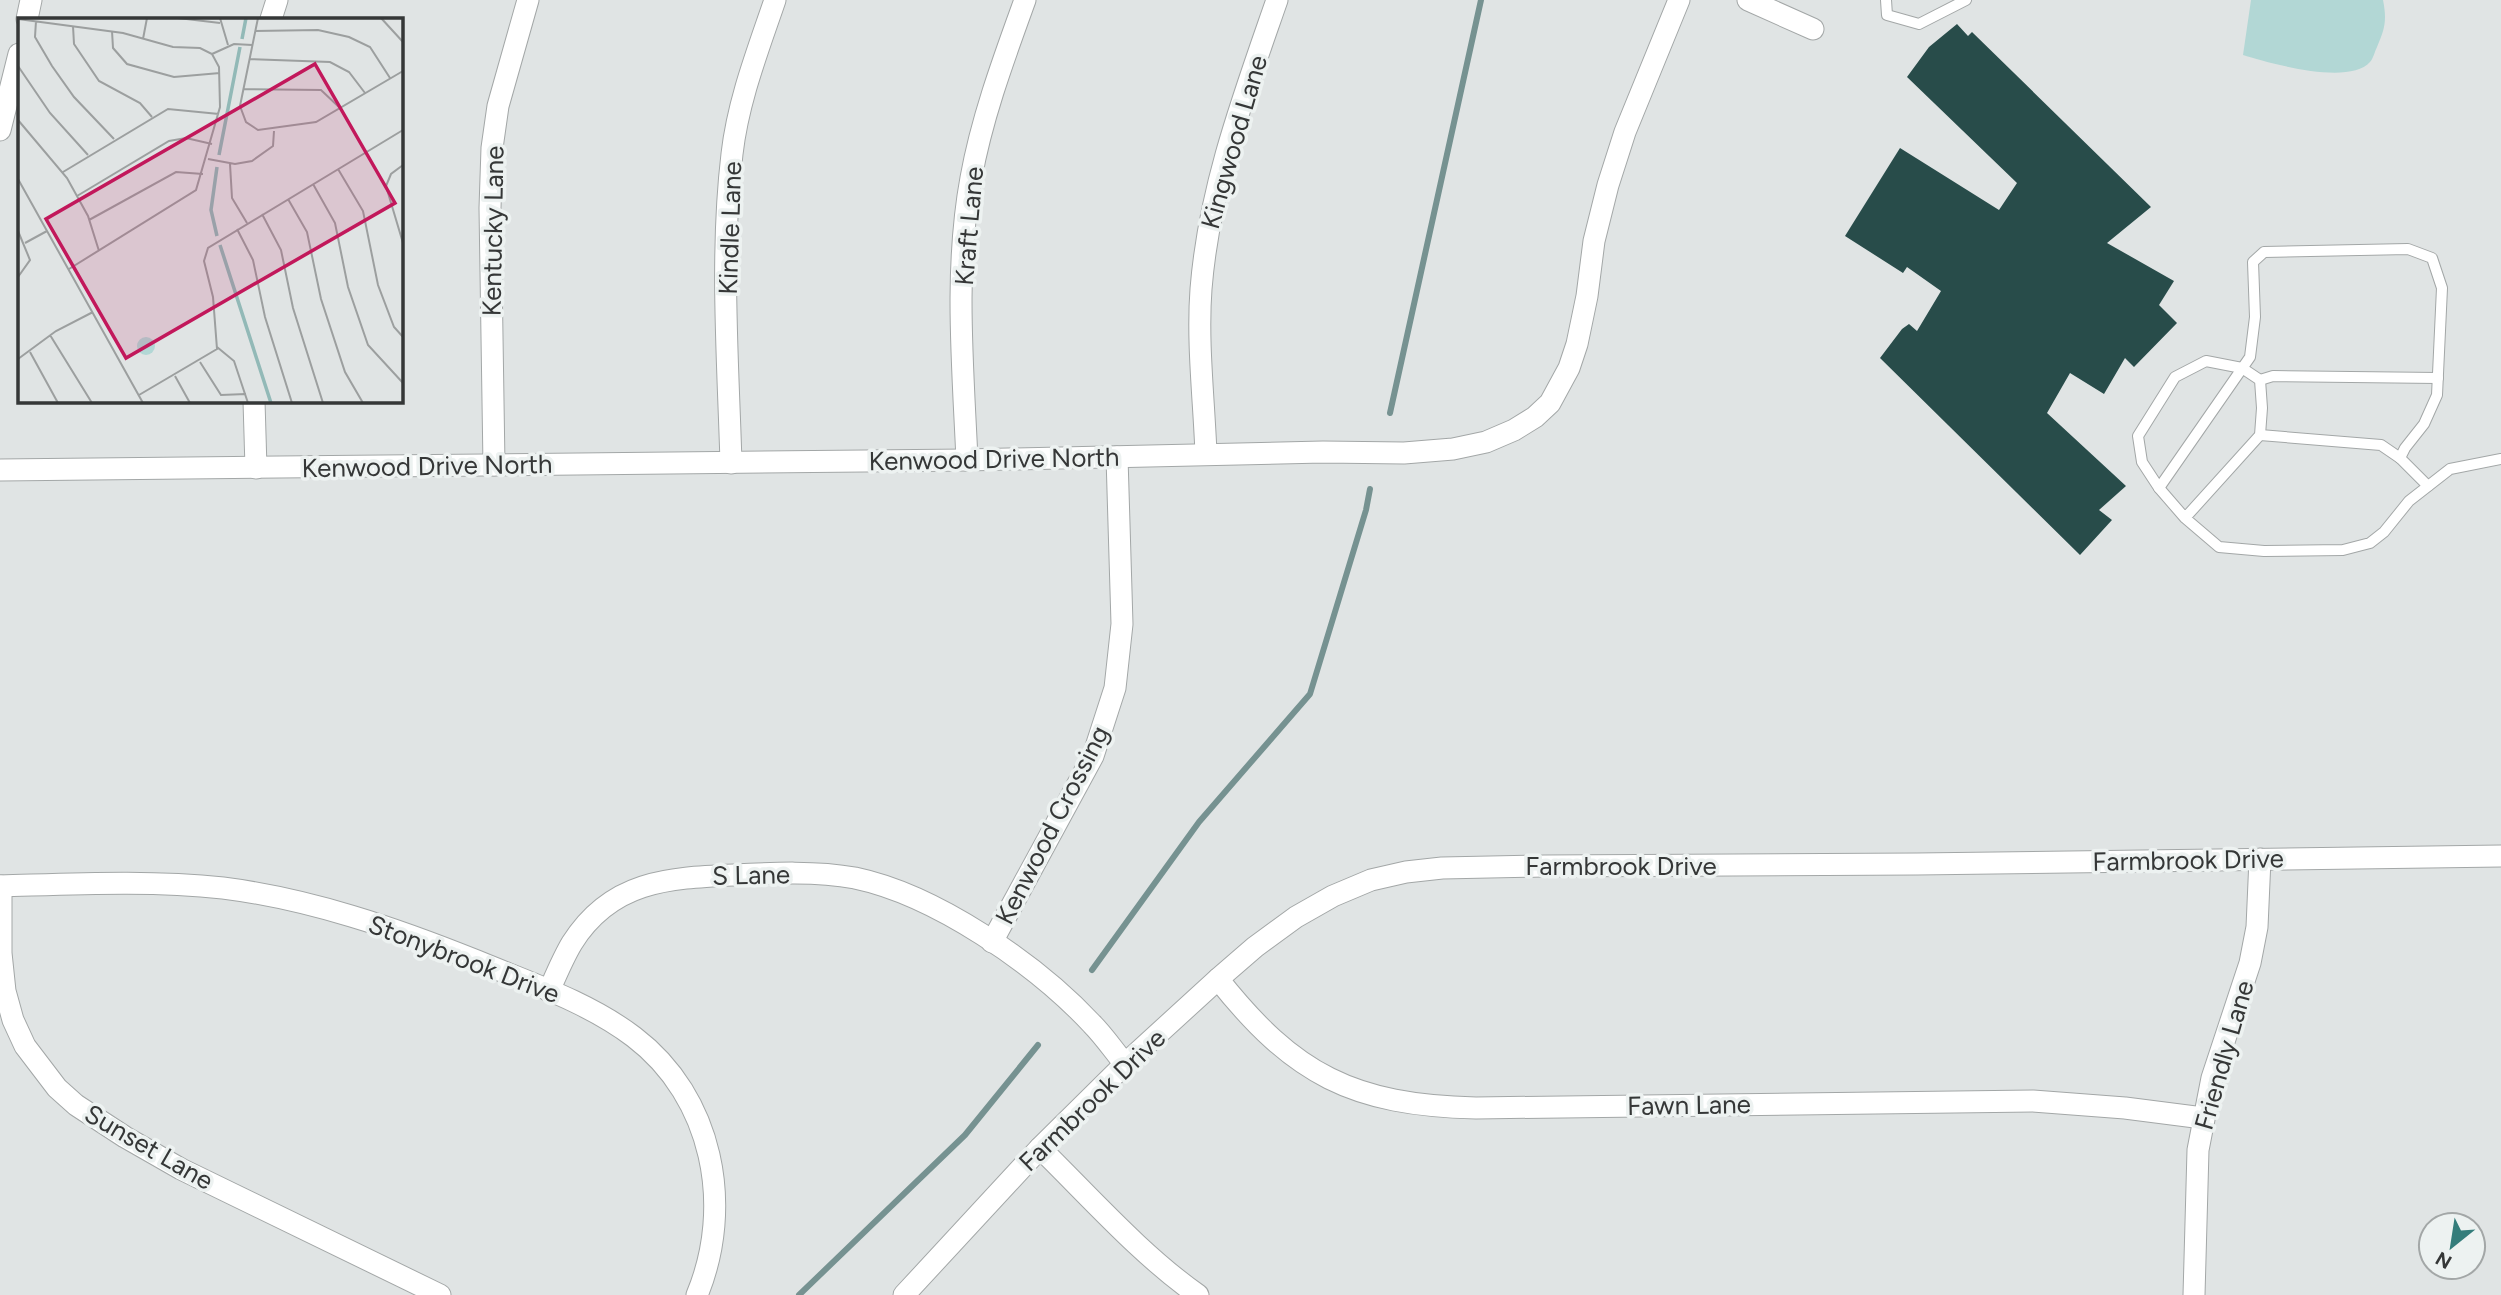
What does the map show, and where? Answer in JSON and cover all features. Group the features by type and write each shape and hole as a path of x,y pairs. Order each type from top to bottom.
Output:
{"street":[{"path":"27,18 31,0"},
{"path":"271,18 277,0"},
{"name":"Kentucky Lane","path":"494,465 490,208 492,148 498,106 528,0"},
{"name":"Kindle Lane","path":"731,463 726,287 727,217 732,152 738,116 775,0"},
{"name":"Kraft Lane","path":"967,460 962,303 964,233 970,180 981,132 1025,0"},
{"name":"Kingwood Lane","path":"1206,454 1201,292 1206,241 1218,179 1277,0"},
{"name":"Kenwood Drive North","path":"0,470 1404,453 1453,449 1486,442 1535,417 1550,403 1569,368 1577,344 1594,241 1608,185 1625,131 1679,0"},
{"path":"1748,0 1812,29"},
{"path":"0,130 18,58"},
{"path":"254,402 256,468"},
{"name":"Kenwood Crossing","path":"992,942 1093,756 1115,688 1122,624 1117,457"},
{"name":"Farmbrook Drive","path":"904,1295 1040,1148 1125,1064 1218,979 1255,947 1305,912 1333,896 1371,880 1442,868 1532,866 2501,856"},
{"name":"Friendly Lane","path":"2194,1295 2196,1181 2203,1118 2212,1078 2250,963 2258,917 2260,859"},
{"name":"S Lane","path":"549,990 571,944 587,922 604,905 623,893 647,884 682,877 778,873 856,878 922,901 1030,968 1092,1024 1125,1064"},
{"name":"Stonybrook Drive","path":"1,886 166,885 263,894 366,921 454,952 549,990 606,1018 635,1038 662,1062 692,1108 707,1146 716,1204 714,1238 705,1275 696,1295"},
{"name":"Sunset Lane","path":"1,886 1,953 5,991 13,1020 25,1046 57,1088 76,1105 181,1169 440,1295"},
{"name":"Fawn Lane","path":"1218,979 1248,1016 1284,1049 1341,1086 1398,1102 1476,1108 2033,1101 2085,1104 2203,1118"},
{"path":"1040,1148 1165,1269 1198,1295"}],"lane":[{"path":"1886,0 1887,15 1919,24 1966,0"},
{"path":"2159,488 2250,357 2255,317 2253,262 2263,252 2408,249 2432,258 2442,288 2437,395 2424,424 2404,448 2400,458"},
{"path":"2260,380 2242,368 2206,361 2175,377 2138,436 2142,462 2159,488 2185,519 2219,547 2264,551 2343,550 2370,543 2384,532 2409,501 2450,469 2501,459"},
{"path":"2260,380 2273,376 2438,378"},
{"path":"2185,519 2260,435 2260,380"},
{"path":"2260,435 2381,445 2400,458 2428,486"}],"shaded area":[{"path":"2251,0 2383,0 2385,19 2380,41 2371,61 2360,69 2345,72 2308,71 2243,55"}],"building":[{"path":"1957,24 1968,36 1972,32 2151,207 2107,243 2174,281 2159,305 2177,323 2134,367 2125,358 2104,394 2070,373 2047,413 2126,486 2099,510 2112,520 2080,555 1880,358 1902,329 1909,324 1917,331 1941,291 1907,267 1903,273 1845,236 1900,148 1999,210 2017,183 1907,77 1929,47"}],"waterway":[{"path":"1390,413 1481,0"},
{"path":"1092,970 1199,822 1310,694 1370,489"},
{"path":"799,1295 965,1135 1038,1045"}]}
